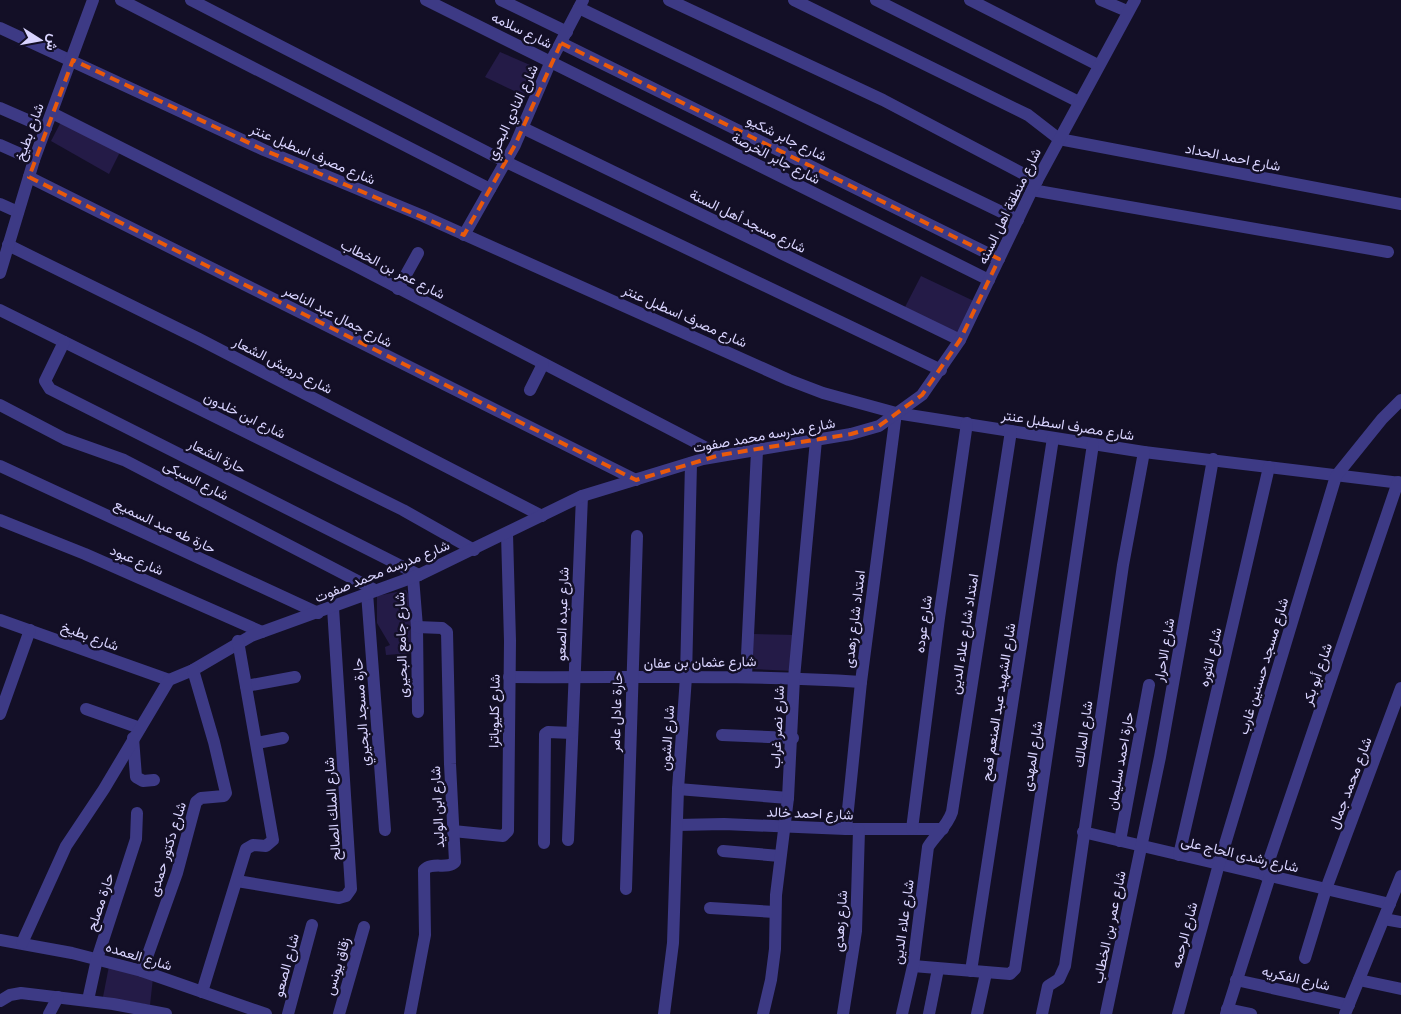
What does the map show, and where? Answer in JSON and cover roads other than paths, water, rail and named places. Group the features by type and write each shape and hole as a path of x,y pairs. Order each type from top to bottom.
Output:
{"street":[{"name":"شارع بطيخ","path":"0,272 34,160 73,60 93,0"},
{"path":"121,0 490,189"},
{"path":"191,0 506,162 941,370"},
{"name":"شارع سلامه","path":"426,0 551,61"},
{"path":"501,0 567,32"},
{"path":"669,0 883,100 1034,186 1388,252"},
{"path":"794,0 1028,115 1059,139"},
{"path":"876,0 1079,102"},
{"path":"970,0 1098,65"},
{"path":"1101,0 1127,11"},
{"name":"شارع منطقة اهل السنه","path":"896,413 922,396 960,340 1034,186 1127,11 1135,0"},
{"path":"581,4 1018,220"},
{"name":"شارع النادي البحري","path":"464,235 506,162 523,128 551,61 581,4"},
{"name":"شارع مصرف اسطبل عنتر","path":"0,28 73,60 264,150 464,235 789,380 823,393 896,413 1053,438 1144,452 1400,483"},
{"name":"شارع جابر شكيو","path":"561,44 999,259"},
{"name":"شارع جابر الخرصة","path":"551,61 989,280"},
{"path":"0,108 46,128"},
{"name":"شارع عمر بن الخطاب","path":"52,113 398,288 720,455"},
{"name":"شارع مسجد أهل السنة","path":"523,128 960,340"},
{"name":"شارع احمد الحداد","path":"1059,139 1401,204"},
{"path":"0,145 34,160"},
{"name":"شارع جمال عبد الناصر","path":"29,177 636,480"},
{"path":"0,204 18,212"},
{"name":"شارع درويش الشعار","path":"8,245 199,339 542,516"},
{"path":"398,288 418,252"},
{"name":"شارع ابن خلدون","path":"0,310 403,510 474,550"},
{"name":"حارة الشعار","path":"64,342 45,381 50,389 416,576"},
{"path":"530,390 543,364"},
{"path":"1336,476 1382,419 1401,400"},
{"name":"شارع السبكى","path":"0,406 65,439 124,460 371,591"},
{"name":"شارع مدرسه محمد صفوت","path":"169,680 193,670 238,641 416,576 474,550 582,496 720,455 757,451 879,426 896,413"},
{"name":"امتداد شارع زهدى","path":"846,830 861,682 896,413"},
{"name":"شارع عوده","path":"912,829 939,618 967,424"},
{"name":"امتداد شارع علاء الدين","path":"939,832 952,812 1011,431"},
{"name":"شارع الشهيد عبد المنعم قمح","path":"971,971 1053,438"},
{"name":"شارع نصر غراب","path":"763,1014 774,964 775,912 788,798 793,738 794,678 816,440"},
{"name":"شارع المهدى","path":"912,966 1010,974 1015,970 1094,444"},
{"path":"746,676 757,451"},
{"name":"شارع المالك","path":"1042,1014 1048,986 1059,979 1065,966 1123,565 1144,452"},
{"name":"شارع الاحرار","path":"1142,846 1213,459"},
{"name":"شارع الشون","path":"664,1014 673,944 678,789 686,677 691,463"},
{"name":"حارة طه عبد السميع","path":"0,466 318,613"},
{"name":"شارع الثوره","path":"1179,855 1269,467"},
{"name":"شارع مسجد حسنين غارب","path":"1219,864 1336,476"},
{"name":"شارع أبو بكر","path":"1227,1011 1267,875 1400,483"},
{"name":"شارع عبده الصعو","path":"568,840 582,496"},
{"name":"شارع عبود","path":"0,520 85,554 262,632"},
{"name":"شارع كليوباترا","path":"453,831 503,836 507,834 509,676 507,534"},
{"name":"حارة عادل عامر","path":"626,889 637,536"},
{"name":"شارع جامع البحيرى","path":"416,576 418,712"},
{"name":"حارة مسجد البحيري","path":"371,591 385,830"},
{"name":"شارع الملك الصالح","path":"237,881 338,898 346,896 351,890 332,608"},
{"name":"شارع بطيخ","path":"0,620 169,680"},
{"name":"شارع ابن الوليد","path":"410,1014 426,935 424,870 432,866 454,864 447,632 442,628 417,627"},
{"path":"1,707 30,630"},
{"path":"202,992 246,848 253,845 266,846 273,840 238,641"},
{"name":"شارع دكتور حمدى","path":"142,971 177,873 196,802 201,798 224,796 226,793 193,670"},
{"name":"شارع عثمان بن عفان","path":"509,676 632,678 746,676 861,682"},
{"path":"246,686 295,677"},
{"path":"22,943 66,846 104,789 169,680"},
{"name":"حارة احمد سليمان","path":"1120,841 1148,685"},
{"name":"شارع محمد جمال","path":"1304,958 1326,889 1401,688"},
{"path":"86,710 136,733"},
{"path":"544,843 545,734 548,732 572,733"},
{"path":"136,733 136,777 142,781 154,780"},
{"path":"722,735 793,738"},
{"path":"257,743 283,738"},
{"path":"678,789 788,798"},
{"name":"حارة مصلح","path":"88,1000 97,959 136,839 137,813"},
{"name":"شارع احمد خالد","path":"677,826 724,824 846,830 912,829 939,832"},
{"name":"شارع زهدى","path":"843,1014 856,931 859,830"},
{"name":"شارع علاء الدين","path":"902,1014 912,966 928,848 939,832"},
{"name":"شارع رشدى الحاج على","path":"1083,832 1390,904"},
{"name":"شارع عمر بن الخطاب","path":"1106,1014 1142,846"},
{"path":"723,851 780,856"},
{"name":"شارع الرحمه","path":"1178,1014 1219,864"},
{"path":"1347,1010 1401,876"},
{"path":"710,908 775,912"},
{"path":"1384,919 1401,922"},
{"name":"شارع الصعو","path":"288,1014 312,925"},
{"name":"زقاق يونس","path":"339,1014 364,927"},
{"name":"شارع العمده","path":"0,940 97,959 142,971 202,992 234,1009 266,1014"},
{"path":"929,1014 938,969"},
{"path":"977,1014 986,973"},
{"name":"شارع الفكريه","path":"1236,980 1347,1010"},
{"path":"1359,980 1401,989"},
{"path":"0,1001 10,995 22,993 88,1000 166,1014"},
{"path":"49,1014 58,997"},
{"path":"1227,1011 1251,1014"}]}
